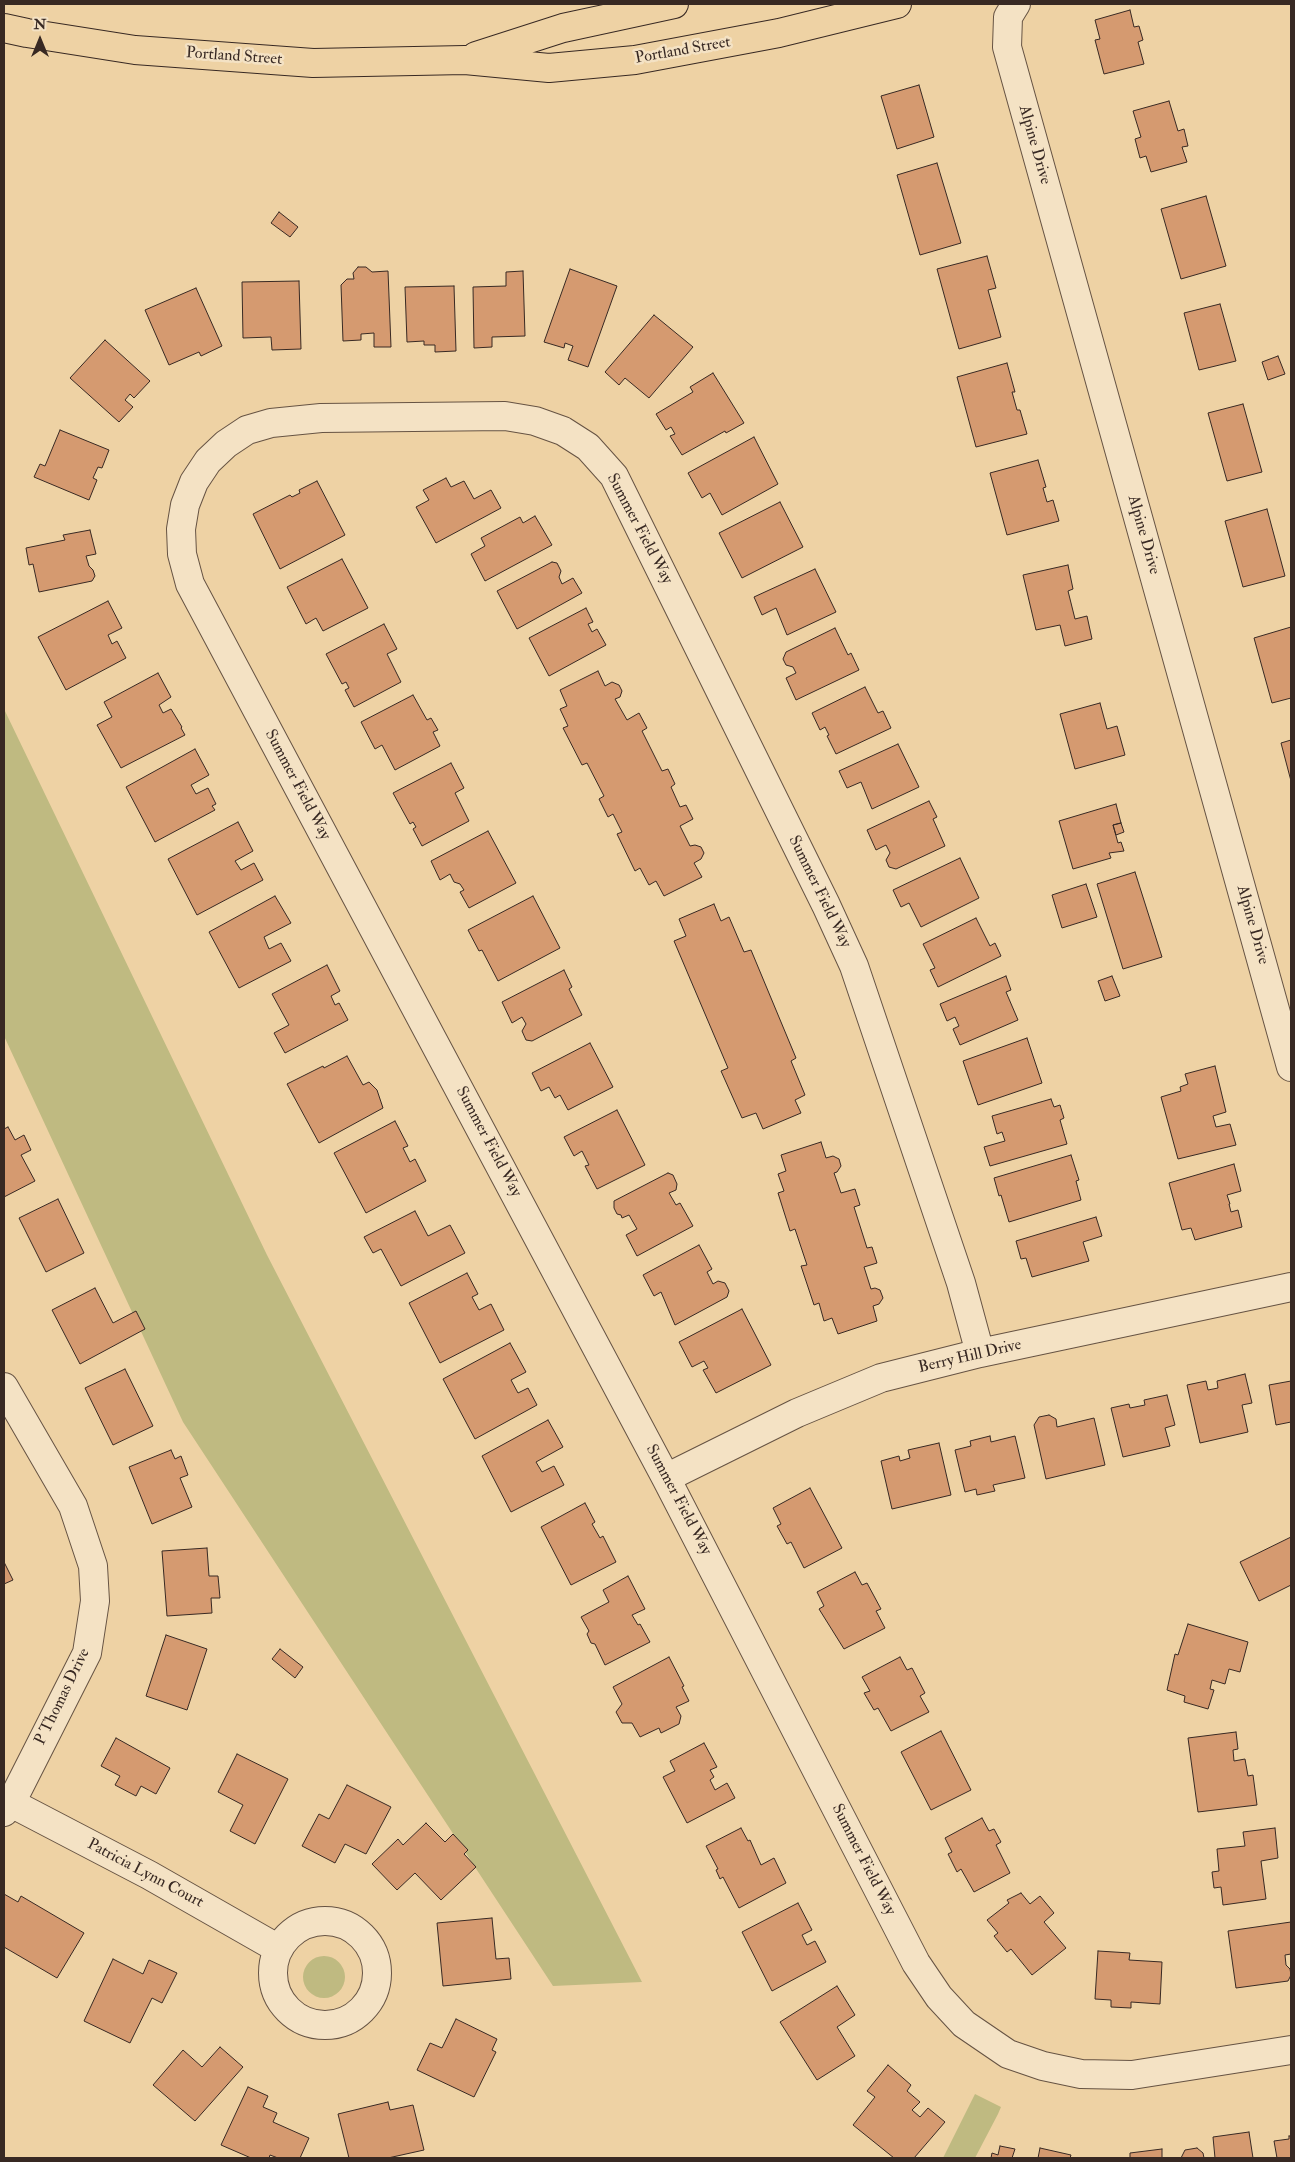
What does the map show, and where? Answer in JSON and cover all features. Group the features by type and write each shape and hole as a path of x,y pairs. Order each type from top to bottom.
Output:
{"main road":[{"name":"Portland Street","path":"465,60 563,28 674,4"},
{"name":"Portland Street","path":"4,28 135,50 313,63 465,60 549,68 635,60 779,33 897,4"}],"street":[{"name":"Alpine Drive","path":"1016,4 1008,17 1007,47 1291,1067"},
{"name":"Summer Field Way","path":"980,1353 961,1283 854,966 818,887 614,476 588,447 563,431 535,421 505,416 321,418 270,423 247,430 226,444 208,461 194,482 185,505 180,529 182,554 190,584 666,1478 916,1962 940,1997 964,2024 1008,2054 1043,2066 1081,2074 1132,2075 1291,2050"},
{"name":"Berry Hill Drive","path":"666,1478 798,1413 881,1378 980,1353 1291,1287"},
{"name":"P Thomas Drive","path":"6,1398 73,1506 93,1566 95,1600 87,1653 7,1808"},
{"name":"Patricia Lynn Court","path":"7,1808 149,1875 278,1948"}],"shaded area":[{"path":"4,709 267,1255 642,1982 553,1986 183,1422 4,1036"},
{"path":"328,1956 336,1959 342,1965 345,1977 342,1989 336,1995 320,1998 312,1995 306,1989 303,1973 306,1965 312,1959"},
{"path":"975,2094 1001,2107 998,2114 975,2158 943,2158"}],"building":[{"path":"1130,10 1134,27 1139,26 1143,40 1138,42 1144,64 1104,74 1095,40 1100,39 1095,20"},
{"path":"919,85 934,137 897,149 881,96"},
{"path":"1169,101 1178,131 1184,129 1188,146 1182,147 1187,162 1151,172 1146,156 1140,158 1135,139 1141,137 1133,111"},
{"path":"937,163 961,243 920,255 897,175"},
{"path":"1206,196 1226,266 1181,279 1161,209"},
{"path":"279,212 298,227 290,237 271,223"},
{"path":"987,256 996,288 988,290 1001,337 959,349 937,269"},
{"path":"358,267 366,267 372,272 388,271 391,347 374,347 374,333 361,334 361,340 343,341 341,285 347,279 354,279 353,273"},
{"path":"570,269 617,286 588,367 568,360 573,346 565,343 564,348 544,342"},
{"path":"523,271 525,336 492,337 492,347 474,348 473,287 506,286 506,272"},
{"path":"299,281 301,349 272,350 271,337 243,338 242,282"},
{"path":"454,286 456,351 435,352 435,345 424,345 424,341 407,342 405,287"},
{"path":"196,288 222,346 201,356 199,352 169,365 145,310"},
{"path":"1220,304 1236,361 1199,370 1184,313"},
{"path":"654,315 693,347 649,398 625,378 619,385 605,372"},
{"path":"105,340 150,381 134,398 130,394 125,400 133,407 119,422 70,378"},
{"path":"1278,356 1285,374 1268,380 1262,362"},
{"path":"1007,363 1015,392 1012,392 1017,410 1020,410 1027,434 976,447 957,377"},
{"path":"713,373 744,423 726,433 725,431 682,455 670,436 675,434 671,427 666,430 656,414 693,392 690,387"},
{"path":"1243,404 1262,472 1227,481 1208,413"},
{"path":"60,430 109,450 102,468 98,467 93,478 97,480 89,500 34,477 40,464 45,466"},
{"path":"754,437 778,484 722,515 710,493 702,498 688,473"},
{"path":"1038,460 1046,487 1043,488 1047,502 1053,500 1059,521 1007,535 990,473"},
{"path":"446,478 451,487 464,481 474,499 491,490 501,508 436,543 416,507 429,500 423,490"},
{"path":"317,481 345,535 280,569 253,514 290,495 292,497 300,493 299,490"},
{"path":"780,502 803,547 742,578 719,533"},
{"path":"1267,509 1285,576 1243,587 1225,521"},
{"path":"535,516 552,545 485,581 471,554 485,546 481,538 520,517 523,523"},
{"path":"90,530 96,554 86,556 95,576 92,581 39,592 33,564 29,565 26,548 65,540 63,535"},
{"path":"342,559 368,608 323,631 316,618 306,624 287,587"},
{"path":"552,562 557,563 561,571 559,577 562,584 573,578 582,593 517,629 497,591"},
{"path":"1068,565 1073,589 1068,591 1075,619 1087,616 1092,639 1065,646 1060,625 1036,630 1023,575"},
{"path":"815,569 836,612 787,635 776,608 762,615 754,597"},
{"path":"108,601 122,628 108,635 112,644 117,641 126,658 66,690 38,637"},
{"path":"586,608 593,622 588,624 592,632 597,629 606,645 549,676 529,638"},
{"path":"384,624 397,649 387,654 401,682 354,707 345,690 349,688 346,682 342,684 326,654"},
{"path":"1291,627 1291,698 1272,703 1254,638"},
{"path":"835,628 848,655 851,653 859,670 796,700 786,678 796,673 793,667 786,665 783,659 786,652"},
{"path":"598,671 605,686 612,682 619,685 622,691 620,697 615,699 627,720 639,713 647,728 642,731 662,771 668,769 675,784 671,787 680,807 686,805 693,819 680,826 690,846 701,847 704,853 701,859 694,863 702,877 664,896 656,881 649,885 640,868 635,871 617,834 622,832 613,814 608,817 599,799 604,796 587,763 582,765 563,728 568,726 560,709 567,706 560,690"},
{"path":"158,673 171,697 159,705 163,713 171,709 185,735 121,768 97,725 112,717 104,702"},
{"path":"865,687 878,713 883,711 891,728 836,754 827,736 829,735 825,727 820,730 812,713"},
{"path":"413,695 427,720 431,718 438,730 433,732 440,746 395,770 382,745 375,749 361,722"},
{"path":"1100,703 1107,729 1117,726 1125,755 1075,769 1060,714"},
{"path":"1291,740 1291,781 1281,743"},
{"path":"898,744 919,787 872,809 861,782 847,788 839,771"},
{"path":"195,749 209,775 191,785 196,794 208,788 216,804 212,806 215,810 155,842 126,787"},
{"path":"451,763 464,788 455,793 469,821 422,846 413,829 416,827 413,822 410,824 393,793"},
{"path":"929,801 937,817 933,819 945,846 896,869 889,867 886,860 890,853 886,845 876,850 867,830"},
{"path":"1116,804 1121,823 1113,825 1118,843 1121,842 1124,851 1109,853 1111,858 1073,869 1059,821"},
{"path":"238,822 253,851 235,861 241,870 254,863 263,880 197,915 168,859"},
{"path":"1121,823 1124,832 1116,835 1113,825"},
{"path":"488,831 516,883 469,908 460,892 464,890 460,884 454,882 450,874 440,880 431,861"},
{"path":"960,858 979,898 921,927 909,903 901,907 893,890"},
{"path":"1135,872 1162,957 1123,969 1097,884"},
{"path":"1086,884 1097,917 1062,928 1052,895"},
{"path":"275,896 291,923 264,937 269,949 281,943 291,961 239,988 209,932"},
{"path":"533,896 560,948 498,981 482,950 479,951 468,930"},
{"path":"714,904 721,921 729,917 744,952 751,950 796,1058 791,1061 805,1095 795,1100 801,1113 763,1129 756,1113 742,1118 721,1071 728,1068 674,941 686,936 679,919"},
{"path":"976,918 990,946 995,943 1001,956 938,987 930,970 935,968 923,944"},
{"path":"327,965 340,991 331,996 335,1005 339,1003 348,1020 285,1053 274,1033 289,1025 272,994"},
{"path":"564,970 572,987 569,989 582,1015 532,1041 526,1040 522,1031 526,1024 522,1017 512,1023 502,1002"},
{"path":"1006,976 1011,990 1006,992 1018,1020 960,1045 953,1029 959,1026 955,1017 947,1021 940,1004"},
{"path":"1112,976 1120,996 1105,1001 1098,981"},
{"path":"1027,1038 1042,1083 978,1105 963,1061"},
{"path":"590,1043 613,1087 568,1110 560,1095 555,1098 549,1087 541,1091 532,1073"},
{"path":"347,1056 363,1085 369,1082 377,1090 383,1108 319,1143 287,1084"},
{"path":"1215,1066 1226,1112 1213,1116 1216,1127 1230,1124 1236,1145 1178,1159 1161,1097 1181,1091 1180,1087 1188,1084 1185,1074"},
{"path":"1051,1099 1054,1107 1060,1105 1064,1118 1060,1120 1067,1144 990,1166 984,1147 1005,1141 1002,1132 997,1134 992,1116"},
{"path":"617,1110 645,1165 597,1189 585,1166 589,1165 582,1151 574,1156 564,1137"},
{"path":"395,1121 408,1146 403,1148 410,1162 415,1159 426,1181 366,1213 334,1153"},
{"path":"8,1127 15,1140 24,1135 31,1150 21,1155 35,1181 4,1197 4,1129"},
{"path":"821,1142 826,1158 833,1156 839,1159 841,1166 834,1173 841,1193 855,1189 860,1205 854,1207 867,1248 872,1247 877,1263 864,1267 871,1289 880,1290 883,1298 879,1304 873,1306 877,1321 838,1334 832,1318 824,1321 819,1303 814,1305 801,1266 807,1265 795,1229 790,1231 778,1193 784,1191 778,1174 786,1171 781,1155"},
{"path":"1071,1155 1079,1180 1076,1181 1081,1200 1009,1222 994,1178"},
{"path":"1234,1164 1241,1191 1227,1195 1231,1212 1238,1210 1242,1227 1195,1240 1191,1228 1182,1230 1169,1183"},
{"path":"668,1173 673,1175 677,1184 676,1190 669,1193 676,1205 680,1203 693,1226 637,1256 626,1235 637,1229 629,1215 622,1218 621,1215 617,1214 614,1208 614,1201"},
{"path":"58,1199 84,1253 46,1272 19,1218"},
{"path":"415,1211 428,1236 450,1225 465,1253 401,1286 381,1249 373,1253 364,1237"},
{"path":"1096,1217 1102,1236 1083,1242 1089,1261 1032,1277 1026,1258 1021,1259 1016,1241"},
{"path":"699,1245 712,1269 707,1272 713,1284 718,1281 725,1283 729,1291 727,1297 675,1325 661,1292 654,1296 643,1275"},
{"path":"467,1273 478,1294 472,1297 479,1310 491,1304 504,1330 440,1363 409,1303"},
{"path":"95,1288 113,1323 136,1311 145,1329 80,1364 52,1310"},
{"path":"742,1309 771,1365 716,1393 703,1370 708,1368 704,1361 692,1367 679,1342"},
{"path":"510,1343 526,1372 511,1380 518,1393 528,1388 537,1405 475,1439 443,1379"},
{"path":"125,1369 153,1426 113,1445 85,1388"},
{"path":"1245,1374 1252,1403 1242,1405 1248,1432 1200,1443 1187,1385 1206,1381 1208,1390 1218,1388 1217,1381"},
{"path":"1291,1381 1291,1422 1276,1425 1269,1385"},
{"path":"1167,1395 1175,1425 1165,1428 1170,1446 1123,1457 1111,1408 1129,1404 1130,1408 1145,1405 1144,1400"},
{"path":"1049,1415 1056,1419 1057,1427 1094,1418 1105,1465 1046,1479 1034,1425 1039,1417"},
{"path":"548,1420 563,1447 536,1462 542,1472 554,1466 564,1485 511,1512 482,1456"},
{"path":"990,1436 991,1442 1015,1436 1025,1478 993,1485 995,1491 977,1495 976,1489 965,1492 955,1450 971,1446 970,1441"},
{"path":"939,1443 951,1495 892,1509 881,1461 899,1456 900,1461 910,1458 908,1450"},
{"path":"171,1450 175,1459 181,1456 188,1475 180,1478 192,1507 152,1524 129,1467"},
{"path":"810,1488 842,1548 804,1568 791,1542 787,1544 777,1526 781,1524 773,1508"},
{"path":"585,1503 595,1522 592,1524 600,1538 603,1536 616,1562 571,1585 541,1527"},
{"path":"1291,1537 1291,1585 1259,1601 1240,1562"},
{"path":"207,1548 209,1576 218,1576 220,1598 211,1598 212,1613 167,1616 162,1551"},
{"path":"4,1562 13,1580 4,1584"},
{"path":"855,1572 862,1585 867,1583 881,1609 876,1611 885,1628 844,1649 819,1609 824,1606 817,1592"},
{"path":"628,1576 645,1609 632,1615 638,1625 640,1624 650,1642 605,1665 595,1644 591,1643 587,1634 589,1631 581,1617 609,1602 603,1590"},
{"path":"1188,1624 1248,1642 1240,1672 1229,1669 1225,1684 1212,1680 1210,1689 1214,1690 1208,1709 1184,1702 1185,1696 1167,1690 1175,1654 1178,1655"},
{"path":"166,1635 207,1649 187,1710 146,1696"},
{"path":"280,1649 303,1667 295,1678 272,1659"},
{"path":"669,1657 684,1686 682,1687 689,1701 676,1707 681,1716 679,1724 661,1733 659,1728 640,1737 632,1723 622,1723 616,1712 622,1704 613,1687"},
{"path":"900,1657 907,1670 912,1668 925,1693 920,1696 929,1712 891,1731 878,1708 874,1710 864,1693 870,1691 862,1677"},
{"path":"941,1731 971,1790 931,1810 901,1752"},
{"path":"1236,1732 1238,1749 1233,1750 1234,1761 1245,1759 1248,1776 1253,1775 1257,1805 1198,1812 1188,1738"},
{"path":"116,1738 170,1768 156,1794 141,1786 136,1796 115,1785 120,1776 101,1766"},
{"path":"704,1743 717,1767 710,1770 714,1777 710,1780 715,1790 727,1783 735,1798 687,1823 663,1777 675,1771 670,1761"},
{"path":"237,1754 288,1779 255,1844 230,1831 243,1805 218,1792"},
{"path":"347,1785 391,1807 366,1854 345,1844 335,1863 302,1846 319,1814 329,1819"},
{"path":"982,1818 989,1831 994,1829 1001,1842 996,1845 1010,1873 974,1892 961,1869 957,1872 948,1854 952,1852 945,1838"},
{"path":"426,1823 445,1842 453,1834 468,1850 464,1854 476,1867 441,1900 415,1873 397,1890 372,1864 398,1839 403,1845"},
{"path":"741,1828 748,1841 750,1840 761,1865 774,1858 786,1883 739,1908 723,1877 720,1879 716,1870 718,1869 706,1846"},
{"path":"1275,1828 1278,1858 1261,1861 1266,1899 1223,1905 1221,1887 1214,1888 1212,1872 1219,1871 1217,1849 1245,1846 1243,1832"},
{"path":"1021,1893 1030,1904 1040,1896 1054,1913 1044,1922 1066,1948 1032,1975 1011,1949 1007,1952 994,1936 998,1933 987,1920 1009,1903 1007,1900"},
{"path":"4,1894 18,1902 21,1896 84,1933 57,1978 4,1947"},
{"path":"798,1903 812,1930 802,1935 807,1945 815,1941 826,1962 772,1991 742,1932"},
{"path":"492,1918 496,1959 509,1958 511,1979 443,1986 437,1923"},
{"path":"1291,1922 1291,1954 1285,1955 1286,1965 1290,1969 1291,1975 1288,1981 1236,1988 1228,1931"},
{"path":"1098,1951 1130,1953 1129,1960 1162,1962 1160,2004 1131,2002 1131,2008 1111,2007 1111,2000 1095,1999"},
{"path":"113,1959 143,1974 149,1960 177,1973 162,2003 152,1998 130,2043 84,2021"},
{"path":"837,1986 855,2015 837,2027 855,2056 817,2080 780,2022"},
{"path":"456,2019 497,2039 492,2050 496,2052 474,2097 417,2070 430,2043 442,2048"},
{"path":"220,2047 243,2067 195,2121 153,2085 183,2050 202,2067"},
{"path":"888,2065 911,2085 907,2091 920,2102 912,2110 920,2117 928,2108 945,2122 914,2158 894,2158 853,2125 875,2097 867,2091"},
{"path":"248,2087 268,2096 263,2107 277,2113 273,2122 309,2138 300,2158 278,2158 270,2155 269,2158 251,2158 221,2145"},
{"path":"388,2102 390,2110 413,2105 424,2150 388,2158 349,2158 338,2114"},
{"path":"1249,2132 1253,2158 1215,2158 1213,2137"},
{"path":"1289,2136 1291,2136 1291,2158 1277,2158 1274,2141 1289,2139"},
{"path":"1000,2146 1015,2149 1012,2158 991,2158 992,2153 998,2155"},
{"path":"1040,2148 1071,2155 1070,2158 1038,2158"},
{"path":"1197,2148 1203,2153 1204,2158 1181,2158 1185,2150"},
{"path":"1162,2149 1162,2158 1130,2158 1130,2153"}]}
